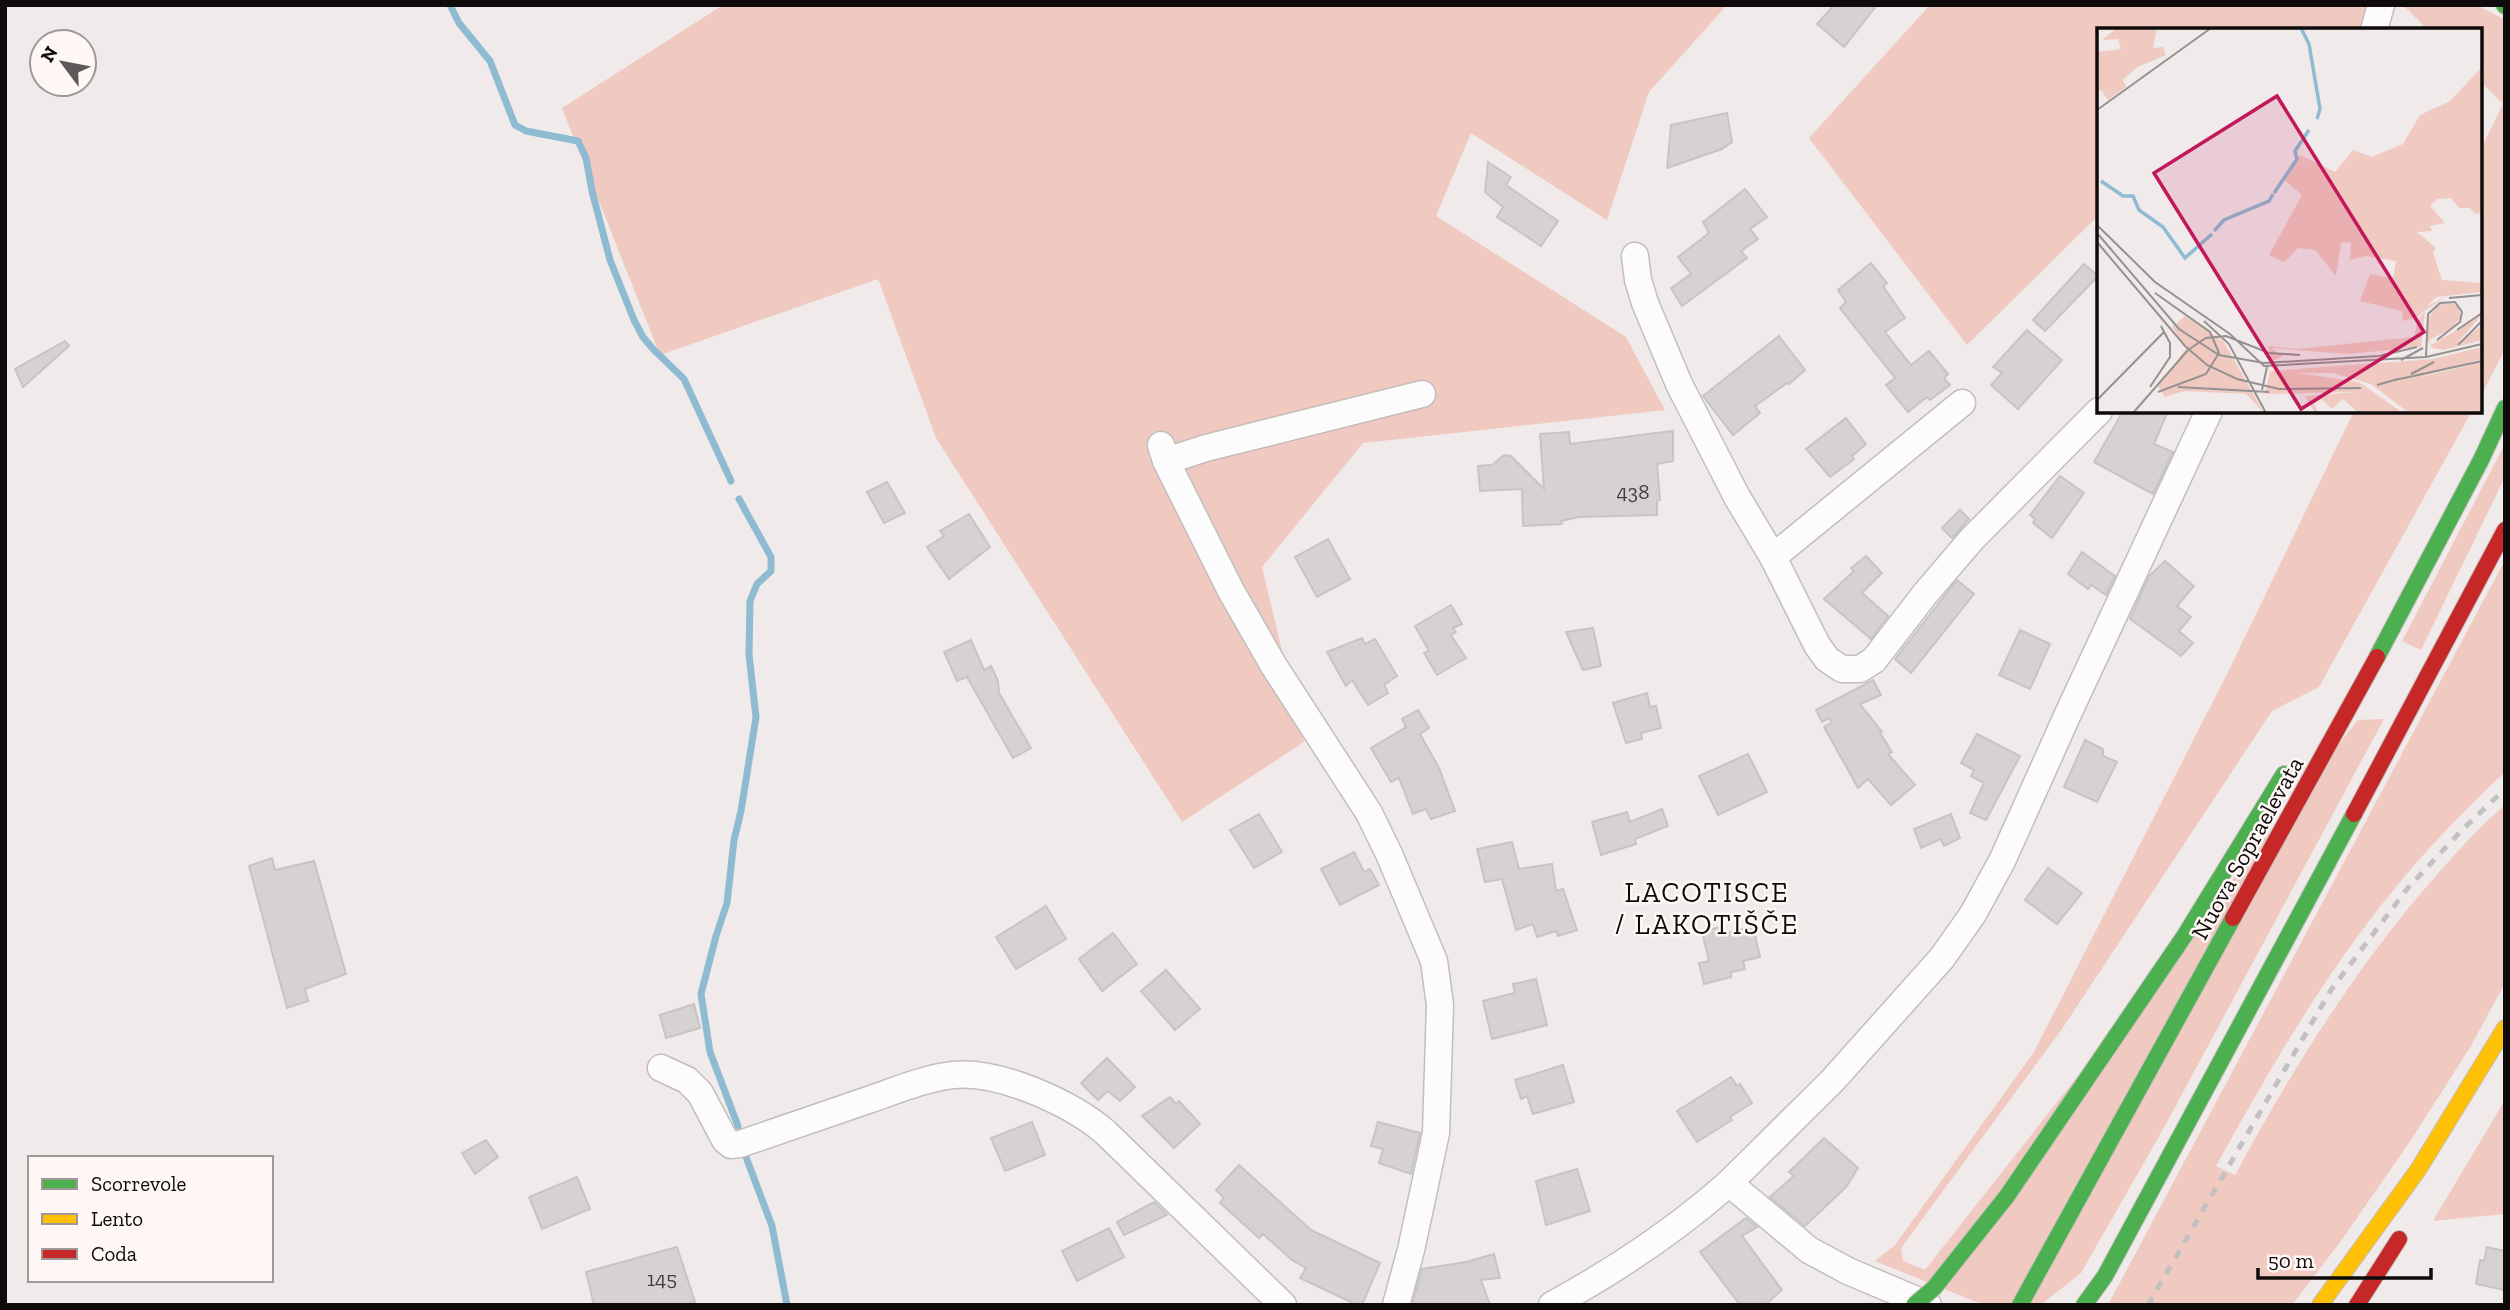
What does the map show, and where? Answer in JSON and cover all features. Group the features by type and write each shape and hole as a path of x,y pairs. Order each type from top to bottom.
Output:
{"main road":[{"path":"2435,513 2505,394"},
{"name":"Nuova Sopraelevata","path":"2020,1305 2082,1188 2326,753 2481,460 2505,408"},
{"path":"2084,1305 2105,1276 2185,1130 2505,530"},
{"path":"1914,1305 1934,1288 2007,1196 2192,925 2246,841 2291,761"},
{"path":"2320,1305 2359,1254 2430,1150 2505,1028"},
{"path":"2357,1305 2409,1224"}],"street":[{"path":"2375,28 2381,5"},
{"path":"1635,256 1645,303 1679,384 1805,621 1827,659 1842,669 1860,669 1874,660 1925,594 1998,510 2097,413"},
{"path":"1396,1305 1411,1250 1436,1133 1440,1005 1434,961 1374,823 1274,666 1231,591 1164,453 1206,448 1422,394"},
{"path":"1773,557 1962,403"},
{"path":"1552,1305 1595,1280 1675,1226 1729,1183 1833,1080 1942,958 1973,914 2003,861 2067,716 2208,413"},
{"path":"661,1068 687,1080 700,1093 731,1145 888,1093 953,1075 982,1076 1034,1092 1070,1107 1096,1124 1283,1305"},
{"path":"1729,1183 1809,1250 1848,1271 1928,1305"}],"shaded area":[{"path":"723,5 1727,5 1649,92 1607,220 1471,133 1436,216 1626,337 1665,410 1363,443 1262,567 1304,742 1182,822 936,438 878,279 660,355 562,108"},
{"path":"1930,5 2366,5 2361,28 2097,28 2097,217 1967,345 1809,138"},
{"path":"2403,5 2477,5 2505,20 2505,350 2482,393 2482,147 2503,104 2482,83 2482,28 2426,28"},
{"path":"2353,413 2471,413 2319,687 2272,711 2062,1029 1901,1248 1903,1261 1925,1270 2358,720 2384,719 2166,1124 2081,1273 2043,1303 1991,1305 1974,1301 1875,1261 1895,1245 2034,1052 2228,672"},
{"path":"2505,444 2505,477 2421,650 2402,641"},
{"path":"2505,560 2505,772 2432,845 2367,924 2298,1025 2216,1166 2235,1175 2302,1059 2351,984 2405,912 2477,831 2505,805 2505,983 2471,1046 2411,1140 2341,1241 2292,1305 2108,1305"},
{"path":"2505,1100 2505,1214 2433,1221"}],"building":[{"path":"1834,5 1877,5 1844,47 1817,24"},
{"path":"1727,113 1732,142 1722,149 1667,168 1671,125"},
{"path":"1488,162 1511,177 1506,185 1558,221 1541,246 1497,217 1503,207 1485,192"},
{"path":"1745,189 1767,217 1750,229 1758,239 1741,251 1747,258 1682,306 1671,288 1691,274 1678,257 1709,233 1703,222"},
{"path":"1871,263 1887,283 1883,286 1905,318 1885,332 1911,365 1929,351 1948,374 1944,378 1950,385 1930,400 1927,397 1908,412 1886,385 1895,378 1840,308 1846,302 1838,290"},
{"path":"2084,264 2097,275 2045,331 2033,320"},
{"path":"2027,330 2062,360 2018,409 1991,385 2002,373 1993,367"},
{"path":"1779,336 1805,370 1755,406 1760,413 1733,435 1703,396"},
{"path":"65,341 69,346 23,387 15,369"},
{"path":"2122,413 2167,413 2154,444 2173,452 2153,494 2094,462"},
{"path":"1846,418 1866,444 1852,456 1854,459 1830,477 1806,449"},
{"path":"1673,431 1673,461 1657,464 1660,500 1657,501 1657,515 1579,517 1561,521 1562,524 1523,526 1522,489 1480,491 1478,466 1492,465 1504,455 1511,456 1544,489 1540,434 1569,432 1570,444"},
{"path":"2060,476 2084,493 2052,538 2033,523 2035,519 2030,515"},
{"path":"887,482 905,513 884,523 867,492"},
{"path":"1960,510 1969,519 1952,538 1942,528"},
{"path":"969,514 990,547 949,579 927,547 944,536 940,531"},
{"path":"1328,539 1350,579 1317,597 1295,557"},
{"path":"2082,552 2115,576 2106,595 2091,585 2088,589 2068,574"},
{"path":"1866,556 1882,573 1862,593 1888,616 1871,639 1824,599 1854,571 1851,568"},
{"path":"2165,561 2194,586 2177,606 2191,617 2179,631 2193,643 2181,656 2130,619 2149,576"},
{"path":"1957,580 1974,594 1911,673 1895,659"},
{"path":"1451,605 1462,624 1453,628 1456,632 1451,635 1466,658 1437,675 1424,653 1429,651 1415,626"},
{"path":"1593,628 1601,666 1583,670 1566,632"},
{"path":"2020,630 2050,644 2030,689 1999,675"},
{"path":"1362,638 1365,644 1375,639 1397,676 1384,685 1388,693 1368,705 1352,680 1346,686 1327,652"},
{"path":"971,640 984,670 991,666 998,681 999,693 1031,748 1013,758 967,677 957,681 944,652"},
{"path":"1873,680 1881,695 1860,704 1882,732 1880,733 1892,752 1888,754 1915,785 1891,805 1868,779 1858,788 1824,727 1832,722 1829,718 1822,722 1816,710"},
{"path":"1647,693 1650,707 1656,706 1661,728 1641,733 1642,739 1626,743 1613,703"},
{"path":"1418,710 1429,728 1420,734 1439,768 1455,811 1431,819 1426,809 1413,814 1399,778 1391,782 1371,748 1406,727 1402,719"},
{"path":"1977,734 2020,756 1986,820 1970,813 1984,783 1971,776 1974,770 1961,763"},
{"path":"2085,740 2103,749 2103,756 2117,762 2097,802 2064,787"},
{"path":"1748,754 1767,792 1718,815 1699,776"},
{"path":"1662,809 1668,826 1635,839 1636,844 1601,855 1592,822 1627,812 1630,822"},
{"path":"1259,814 1282,852 1254,868 1230,830"},
{"path":"1951,814 1960,838 1944,846 1941,839 1921,848 1914,829"},
{"path":"1512,842 1519,869 1552,864 1556,891 1563,889 1577,930 1558,936 1556,931 1537,937 1533,924 1516,930 1502,879 1485,882 1477,849"},
{"path":"1354,852 1364,872 1370,869 1379,885 1340,905 1321,869"},
{"path":"272,858 275,870 314,861 346,974 305,989 308,1001 287,1008 249,866"},
{"path":"2048,868 2082,893 2057,924 2025,900"},
{"path":"1046,906 1066,939 1016,969 996,937"},
{"path":"1720,927 1722,934 1753,927 1760,957 1743,961 1745,969 1731,972 1731,977 1704,984 1699,963 1709,961 1702,932"},
{"path":"1113,933 1137,964 1102,991 1079,959"},
{"path":"1166,970 1200,1009 1175,1030 1141,991"},
{"path":"1536,979 1547,1025 1492,1039 1483,1001 1515,993 1513,984"},
{"path":"694,1004 700,1028 666,1038 660,1015"},
{"path":"1107,1058 1135,1087 1120,1101 1108,1091 1098,1100 1081,1083"},
{"path":"1563,1065 1574,1102 1533,1114 1527,1096 1521,1099 1515,1080"},
{"path":"1731,1077 1737,1086 1740,1084 1752,1103 1730,1117 1732,1120 1697,1142 1677,1111"},
{"path":"1170,1097 1176,1104 1179,1101 1200,1124 1174,1148 1142,1116"},
{"path":"1032,1122 1045,1155 1005,1171 991,1138"},
{"path":"1378,1122 1420,1133 1411,1174 1379,1163 1383,1149 1371,1146"},
{"path":"1824,1138 1858,1168 1846,1187 1805,1226 1770,1197 1794,1176 1789,1172"},
{"path":"486,1140 498,1157 475,1174 462,1153"},
{"path":"1239,1165 1311,1230 1380,1263 1362,1305 1300,1278 1306,1268 1292,1260 1263,1234 1259,1238 1220,1203 1224,1198 1216,1190"},
{"path":"1577,1169 1590,1211 1546,1225 1536,1181"},
{"path":"577,1177 590,1209 542,1229 529,1197"},
{"path":"1154,1202 1167,1215 1124,1235 1117,1222"},
{"path":"1746,1218 1757,1227 1742,1236 1782,1290 1765,1305 1740,1305 1700,1252"},
{"path":"1109,1228 1124,1257 1077,1281 1062,1251"},
{"path":"677,1247 695,1302 691,1302 692,1305 594,1305 586,1272"},
{"path":"2487,1247 2505,1251 2505,1290 2476,1284 2480,1260 2484,1261"},
{"path":"1494,1254 1500,1278 1481,1280 1490,1305 1412,1305 1422,1269 1466,1262"}],"waterway":[{"path":"450,5 459,23 490,61 515,125 526,131 578,141 586,158 610,260 634,320 653,349 684,379 731,481"},
{"path":"738,1126 710,1052 701,994 727,903 734,840 756,717 749,655 750,601 757,584 771,571 771,557 739,499"},
{"path":"746,1157 772,1226 787,1305"}],"railway":[{"path":"2148,1305 2331,990 2407,889 2505,789"}],"traffic: fast":[{"path":"2377,657 2481,460 2505,408"},
{"path":"2007,1196 2185,935 2284,774"},
{"path":"2084,1305 2105,1276 2354,814"},
{"path":"2020,1305 2233,918"},
{"path":"1914,1305 1934,1288 2007,1196"}],"traffic: slow":[{"path":"2320,1305 2418,1170 2505,1028"}],"traffic: jam":[{"path":"2354,814 2505,530"},
{"path":"2233,918 2377,657"},
{"path":"2357,1305 2399,1239"}],"district":[{"name":"LACOTISCE / LAKOTIŠČE","path":"1707,908"}]}
